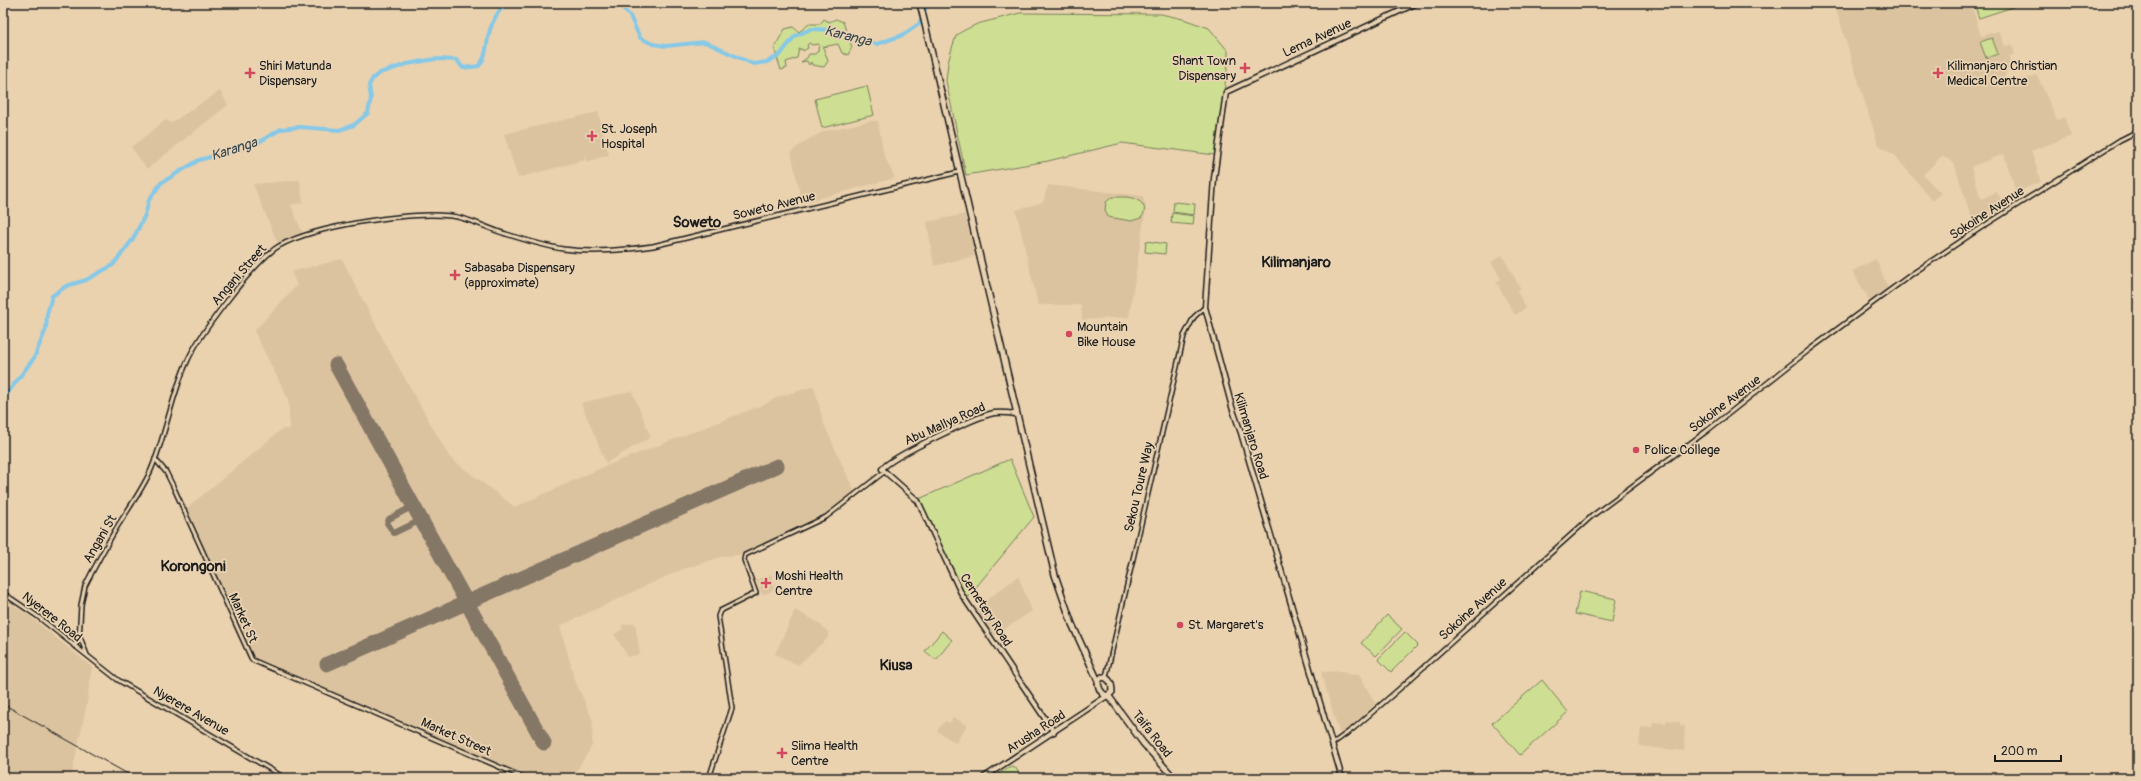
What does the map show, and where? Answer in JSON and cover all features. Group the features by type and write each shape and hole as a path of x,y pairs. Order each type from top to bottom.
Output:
{"highway":[{"path":"921,5 1057,585 1072,624 1095,672 1102,678 1100,689 1109,694"},
{"name":"Taifa Road","path":"1102,678 1112,685 1109,694 1114,702 1143,742 1174,778"}],"main road":[{"name":"Lema Avenue","path":"1226,92 1417,3"},
{"name":"Kilimanjaro Road","path":"1226,92 1214,178 1204,307 1232,407 1241,433 1342,778"},
{"name":"Abu Mallya Road","path":"884,469 897,457 976,420 993,413 1016,414"},
{"name":"Cemetery Road","path":"884,469 918,502 962,595 1054,732"},
{"path":"1100,689 1100,702"},
{"name":"Arusha Road","path":"983,778 1100,702 1109,694"}],"street":[{"name":"Sokoine Avenue","path":"1332,744 1354,728 1398,690 1579,526 1708,430 1808,350 1912,274 1979,229 2120,140 2138,131"},
{"name":"Soweto Avenue","path":"452,216 506,234 562,249 584,251 630,249 653,246 960,172"},
{"name":"Angani Street","path":"155,459 190,356 210,324 261,261 273,250 306,235 340,226 402,218 452,216"},
{"name":"Sekou Toure Way","path":"1102,678 1184,336 1194,317 1204,307"},
{"name":"Angani St","path":"80,635 81,605 85,586 147,479 155,459"},
{"name":"Market St","path":"155,459 166,472 173,486 252,660 379,714"},
{"path":"709,778 731,715 732,701 718,616 720,611 756,593 744,560 745,555 826,517 878,476 884,469"},
{"name":"Nyerere Road","path":"3,593 37,616 89,658"},
{"path":"74,646 80,635"},
{"path":"80,635 83,648 89,658"},
{"name":"Nyerere Avenue","path":"89,658 118,680 285,778"},
{"name":"Market Street","path":"379,714 525,778"}],"shaded area":[{"path":"1834,3 1971,3 1981,36 1999,31 2005,46 2012,44 2015,54 2010,56 2011,62 2003,80 1999,84 2000,88 2037,75 2057,120 2064,117 2071,136 2031,151 2041,182 2016,192 2004,154 1971,167 1981,199 1996,192 2008,208 1975,229 1954,163 1942,156 1923,175 1941,193 1933,201 1895,156 1878,144"},
{"path":"220,91 228,105 147,169 131,147 166,120 171,123"},
{"path":"598,112 609,155 587,162 584,151 585,160 518,178 504,134"},
{"path":"870,121 878,121 884,155 895,178 802,203 791,152 807,140 825,131"},
{"path":"300,180 303,203 291,205 303,234 278,244 253,184"},
{"path":"1048,185 1143,196 1146,207 1129,317 1082,320 1081,305 1038,305 1016,210 1043,202"},
{"path":"965,214 975,256 934,266 927,222"},
{"path":"1502,255 1521,289 1517,291 1526,308 1515,315 1496,282 1501,279 1491,262"},
{"path":"342,259 385,343 450,458 515,507 608,465 765,404 778,397 814,386 824,424 855,493 830,514 741,555 724,556 678,571 560,626 575,680 593,721 592,746 572,778 533,778 254,659 186,509 282,429 290,429 288,399 254,331 297,285 291,272"},
{"path":"1876,259 1889,290 1871,303 1852,271"},
{"path":"632,391 651,437 606,463 581,403"},
{"name":"Moshi Health Centre","path":"771,574 775,586 772,591 762,595 756,580"},
{"path":"1018,576 1032,611 994,636 975,609"},
{"path":"3,599 27,614 92,667 87,703 71,778 3,778"},
{"path":"795,610 819,623 828,632 828,638 798,665 775,654"},
{"path":"635,623 640,654 628,657 614,634 623,629 621,625"},
{"path":"1342,671 1347,674 1359,675 1376,704 1346,730 1339,733 1321,672"},
{"path":"953,717 967,725 956,743 937,731 945,721 950,723"},
{"path":"1667,720 1680,722 1680,726 1685,726 1684,751 1639,746 1641,727 1652,728 1653,722 1666,723"}],"green space":[{"path":"1974,3 2015,3 2016,6 1979,18"},
{"path":"1020,13 1161,14 1183,19 1209,28 1228,51 1228,64 1215,155 1122,143 1048,161 966,175 946,81 948,63 956,36 977,24"},
{"path":"824,19 829,22 836,19 843,22 852,47 848,55 842,53 838,44 823,47 828,61 824,67 812,65 811,62 809,65 807,61 801,62 807,58 809,54 815,54 818,51 819,44 812,45 809,43 807,45 808,48 803,51 802,49 799,49 797,58 786,62 787,68 781,70 774,48 785,29 793,27 799,32 809,24 820,24"},
{"path":"1992,38 1998,54 1986,58 1980,42"},
{"path":"867,86 874,115 822,128 815,99"},
{"path":"1112,197 1126,197 1138,201 1144,206 1144,213 1141,218 1131,221 1108,217 1105,210 1106,202"},
{"path":"1174,202 1195,204 1194,215 1173,212"},
{"path":"1172,213 1194,216 1193,225 1171,223"},
{"path":"1146,241 1166,244 1165,254 1145,252"},
{"path":"1010,459 1034,517 967,598 954,577 919,499"},
{"path":"1580,591 1616,599 1612,622 1575,614"},
{"path":"1387,615 1402,629 1376,656 1361,643"},
{"path":"942,631 952,640 936,660 925,651"},
{"path":"1405,632 1418,645 1391,672 1378,659"},
{"path":"1542,680 1568,712 1520,755 1492,723"},
{"path":"1011,766 1015,767 1022,778 992,778"}],"waterway":[{"name":"Karanga","path":"3,399 34,358 46,329 47,314 52,296 66,286 86,280 113,265 133,239 145,215 149,200 161,183 199,160 252,146 281,129 299,127 339,130 354,125 368,113 371,98 369,85 373,78 380,73 407,64 435,59 457,60 463,68 479,66 485,54 492,25 498,13 506,3"},
{"name":"Karanga","path":"618,3 630,16 640,38 653,44 666,46 705,42 753,64 767,62 780,55 795,36 811,29 834,30 859,40 877,44 903,35 919,24 927,5 932,3"}],"taxiway":[{"path":"413,506 389,519 387,523 394,533 421,520"}],"runway":[{"path":"336,365 544,743"},
{"path":"327,664 777,466"}],"railway":[{"path":"3,704 135,778"}],"place":[{"name":"Shant Town Dispensary","path":"1245,68"},
{"name":"Shiri Matunda Dispensary","path":"250,73"},
{"name":"Kilimanjaro Christian Medical Centre","path":"1938,73"},
{"name":"St. Joseph Hospital","path":"592,136"},
{"name":"Sabasaba Dispensary (approximate)","path":"455,275"},
{"name":"Mountain Bike House","path":"1069,334"},
{"name":"Police College","path":"1636,450"},
{"name":"Moshi Health Centre","path":"766,583"},
{"name":"St. Margaret's","path":"1180,625"},
{"name":"Siima Health Centre","path":"782,753"}],"district":[{"name":"Soweto","path":"697,222"},
{"name":"Kilimanjaro","path":"1296,262"},
{"name":"Korongoni","path":"193,566"},
{"name":"Kiusa","path":"896,665"}]}
